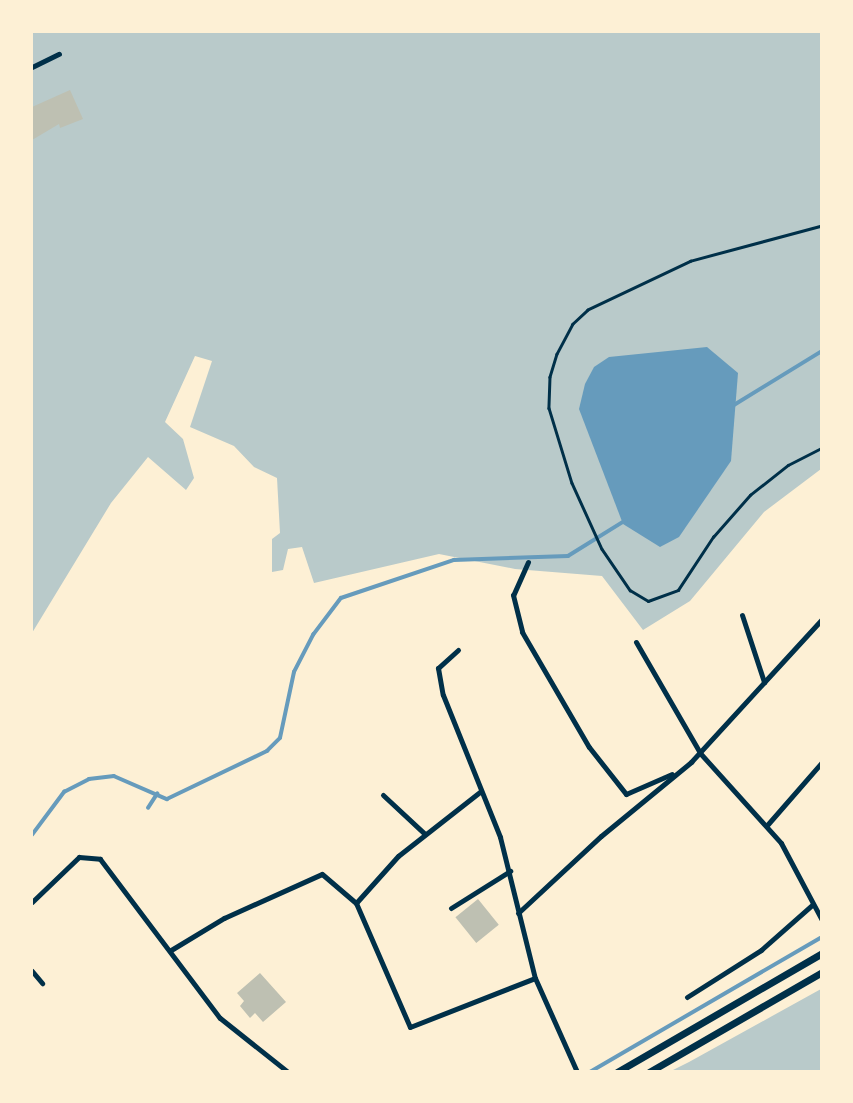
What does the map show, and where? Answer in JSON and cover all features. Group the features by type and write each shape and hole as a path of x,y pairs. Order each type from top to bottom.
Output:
{"street":[{"path":"32,67 59,54"},
{"path":"528,562 513,596 522,632 596,757 626,794 675,773"},
{"path":"742,615 764,682"},
{"path":"518,913 700,752 821,619"},
{"path":"636,642 700,752 768,824 821,920"},
{"path":"458,650 438,668 443,695 510,871 535,978 577,1072"},
{"path":"768,824 821,762"},
{"path":"356,902 425,834 481,791"},
{"path":"383,795 425,834"},
{"path":"32,902 79,857 89,855 100,859 220,1018 288,1072"},
{"path":"451,908 510,871"},
{"path":"171,950 224,918 316,875 328,874 356,902 382,953 406,1022 414,1029 535,978"},
{"path":"687,997 761,950 813,904"},
{"path":"617,1072 821,953"},
{"path":"32,971 42,983"},
{"path":"649,1072 821,972"}],"lane":[{"path":"821,226 691,261 604,299 573,324 557,354 550,377 549,408 572,483 602,549 621,581 648,601 678,590 713,537 750,495 788,465 821,448"}],"shaded area":[{"path":"32,32 821,32 821,469 764,512 690,601 643,630 602,576 515,569 439,554 314,583 302,547 288,549 283,570 272,572 272,539 280,533 277,478 254,467 234,446 190,427 212,361 195,356 165,422 183,439 194,478 186,490 148,457 111,503 32,633"},
{"path":"821,989 821,1071 671,1071 689,1062"}],"water":[{"path":"707,347 738,373 731,461 679,537 660,547 623,524 579,409 585,384 594,367 609,357"}],"building":[{"path":"70,90 83,119 60,128 59,124 32,140 32,107"},
{"path":"478,899 499,925 476,943 455,917"},
{"path":"260,973 286,1002 263,1022 255,1013 250,1018 240,1006 244,1001 237,993"}],"waterway":[{"path":"734,405 822,351"},
{"path":"32,835 64,792 89,779 114,776 167,799 267,751 280,738 294,672 313,635 341,598 454,560 568,556 626,520"},
{"path":"148,808 157,794"},
{"path":"590,1072 820,938"}]}
